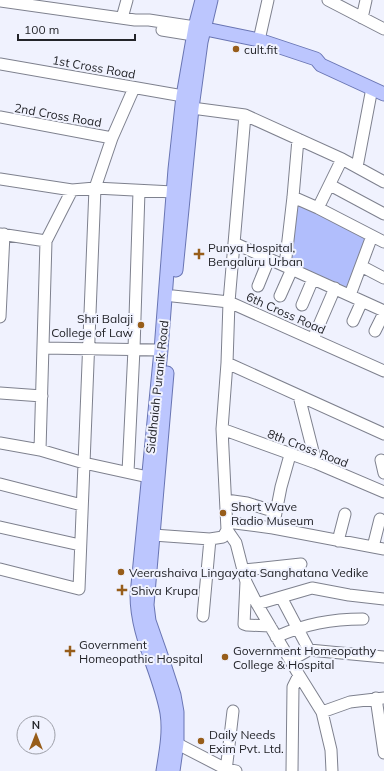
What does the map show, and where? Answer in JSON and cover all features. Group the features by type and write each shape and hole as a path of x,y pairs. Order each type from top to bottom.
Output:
{"main road":[{"name":"Siddhaiah Puranik Road","path":"173,771 172,740 167,713 140,627 137,608 137,595 153,477 173,296 202,0"},
{"name":"Siddhaiah Puranik Road","path":"163,771 172,740 177,712 174,695 149,621 148,605 153,535 153,477 173,192 183,96 199,32 211,0"},
{"path":"199,32 259,40 316,59 321,65 384,94"},
{"path":"199,32 249,46 314,68 321,65"}],"street":[{"path":"122,18 127,0"},
{"path":"259,40 268,0"},
{"path":"328,0 384,29"},
{"path":"362,18 366,0"},
{"path":"0,1 142,21 148,27 199,32"},
{"name":"1st Cross Road","path":"0,64 183,96"},
{"path":"0,569 79,589 94,188 112,138 134,88"},
{"path":"357,167 372,88"},
{"path":"192,108 245,116 342,159 384,182"},
{"path":"153,535 210,539 223,537 227,526 222,429 229,302 245,116"},
{"name":"2nd Cross Road","path":"0,117 112,138"},
{"path":"280,296 288,267 298,139"},
{"path":"318,208 342,159"},
{"path":"0,179 72,190 94,188 173,192"},
{"path":"330,185 384,214"},
{"path":"40,450 46,241 72,190"},
{"path":"128,472 134,350 139,191"},
{"path":"293,197 318,208 384,242"},
{"path":"0,317 2,234 46,241"},
{"path":"350,296 372,236"},
{"path":"234,243 335,288 384,312 375,331"},
{"path":"258,286 269,259"},
{"path":"361,266 384,278"},
{"path":"302,306 313,279"},
{"path":"313,339 335,288"},
{"name":"6th Cross Road","path":"173,296 229,302 384,371"},
{"path":"353,321 362,301"},
{"path":"43,348 161,350"},
{"path":"226,363 384,434"},
{"path":"0,393 42,396"},
{"path":"299,396 316,463"},
{"name":"8th Cross Road","path":"222,429 290,455 316,463 384,492"},
{"path":"0,442 40,450 84,463 153,477"},
{"path":"273,528 281,487 290,455"},
{"path":"381,460 384,473"},
{"path":"0,484 82,505"},
{"path":"226,500 247,503 276,512"},
{"path":"338,541 345,514"},
{"path":"227,526 273,528 379,548 380,519"},
{"path":"227,526 236,544 244,570 246,582 244,624 270,626"},
{"path":"0,527 80,545"},
{"path":"203,616 210,539"},
{"path":"244,570 301,564"},
{"path":"246,582 276,637 291,660 298,675 322,712 331,750 332,771"},
{"path":"257,604 312,588 349,595 384,599"},
{"path":"281,597 310,650"},
{"path":"276,637 297,628 340,619 363,619"},
{"path":"291,660 310,650 384,657"},
{"path":"292,771 294,687 298,675"},
{"path":"322,712 350,702 380,698 384,750"},
{"path":"172,740 229,770 233,711"}],"shaded area":[{"path":"297,202 368,237 348,290 291,266"}],"place":[{"name":"cult.fit","path":"236,49"},
{"name":"Punya Hospital, Bengaluru Urban","path":"199,254"},
{"name":"Shri Balaji College of Law","path":"141,325"},
{"name":"Short Wave Radio Museum","path":"223,513"},
{"name":"Veerashaiva Lingayata Sanghatana Vedike","path":"121,572"},
{"name":"Shiva Krupa","path":"122,590"},
{"name":"Government Homeopathic Hospital","path":"70,651"},
{"name":"Government Homeopathy College & Hospital","path":"225,657"},
{"name":"Daily Needs Exim Pvt. Ltd.","path":"201,741"}]}
